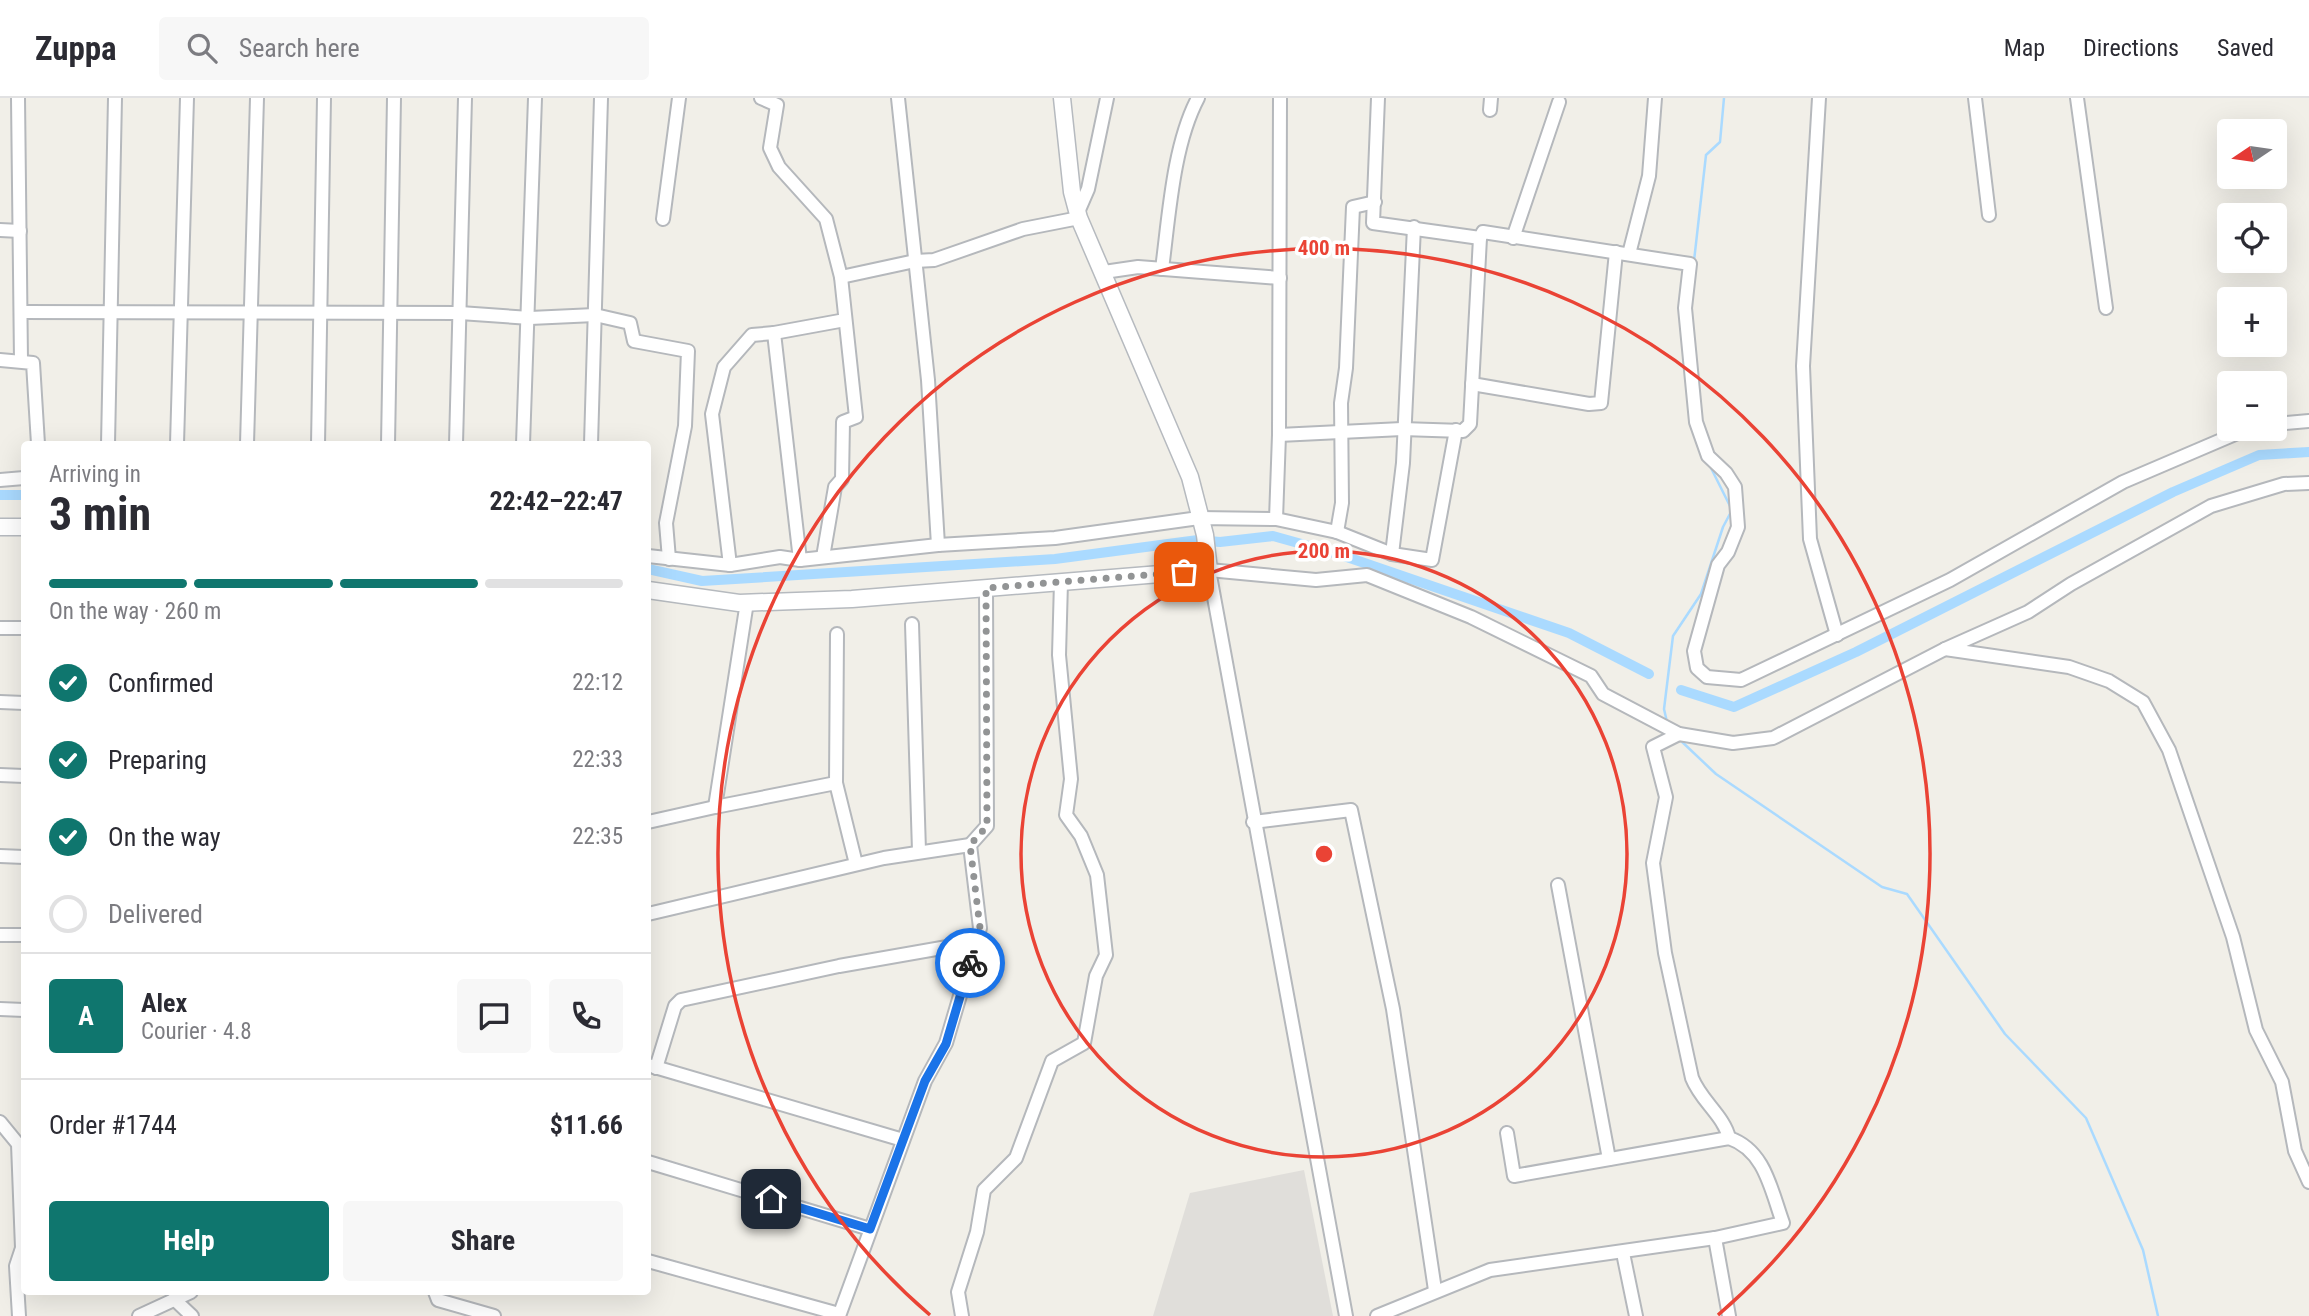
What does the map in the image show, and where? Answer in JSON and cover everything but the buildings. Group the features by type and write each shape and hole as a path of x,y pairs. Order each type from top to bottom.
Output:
{"street":[{"path":"18,98 21,360"},
{"path":"107,441 115,98"},
{"path":"177,441 183,313 187,98"},
{"path":"247,441 257,98"},
{"path":"318,441 324,98"},
{"path":"388,441 394,98"},
{"path":"456,441 465,98"},
{"path":"523,441 530,318 535,98"},
{"path":"591,441 601,98"},
{"path":"663,219 679,98"},
{"path":"761,98 777,105 770,148 779,167 826,219 841,277 856,417 843,422 842,479 835,487 823,557"},
{"path":"898,98 928,380 937,545"},
{"path":"1062,98 1072,192 1079,215 1190,477 1205,535 1254,822 1346,1316"},
{"path":"1079,215 1088,189 1107,98"},
{"path":"1162,269 1172,194 1190,114 1198,98"},
{"path":"1276,519 1279,435 1280,98"},
{"path":"1378,98 1373,223 1480,238"},
{"path":"1472,384 1589,404 1601,403 1623,253 1649,176 1656,98"},
{"path":"1819,98 1803,366 1810,539 1837,635"},
{"path":"1975,98 1989,215"},
{"path":"2077,98 2106,308"},
{"path":"1513,238 1559,102"},
{"path":"1337,532 1342,503 1341,402 1346,368 1353,207 1375,202"},
{"path":"841,277 915,261 934,260 1023,229 1079,215"},
{"path":"1392,554 1403,463 1402,429 1414,227"},
{"path":"0,230 20,231"},
{"path":"1279,435 1402,429 1463,431 1470,424 1480,238 1483,232 1690,264 1685,308 1696,422 1708,456 1726,473 1735,487 1738,527 1728,552 1718,565 1693,651 1697,668 1707,677 1741,680 1950,580 2123,482 2219,441"},
{"path":"1104,272 1138,267 1280,278"},
{"path":"21,312 251,315 460,313 530,318 595,314 629,323 634,341 688,351 685,426 666,523 668,559"},
{"path":"730,565 712,415 724,367 752,335 845,320"},
{"path":"774,333 800,560"},
{"path":"0,360 33,363 38,441"},
{"path":"2287,423 2309,421"},
{"path":"651,556 730,565 780,557 800,560 937,545 1055,538 1199,518 1276,519 1337,532 1392,554 1432,559 1456,430"},
{"path":"0,480 21,478"},
{"path":"651,590 747,602 852,599 1061,582 1208,564 1316,580 1367,575 1471,617 1591,676 1604,694 1679,734 1733,743 1773,738 1945,649 2028,612 2071,583 2211,506 2284,484 2309,484"},
{"path":"0,527 21,527"},
{"path":"962,1316 958,1292 977,1232 984,1190 1016,1158 1052,1061 1084,1043 1097,976 1106,956 1097,875 1080,836 1066,816 1071,779 1059,655 1061,582"},
{"path":"651,913 856,864 919,851 970,845 987,826 986,588"},
{"path":"715,807 747,602"},
{"path":"912,624 919,851"},
{"path":"0,628 21,628"},
{"path":"837,634 836,783 856,864"},
{"path":"1945,649 2069,667 2109,681 2143,702 2169,750 2233,937 2256,1030 2282,1083 2295,1151 2309,1182"},
{"path":"0,702 21,702"},
{"path":"1679,734 1653,747 1667,797 1653,863 1665,953 1692,1078 1700,1097 1726,1126 1729,1138"},
{"path":"0,775 21,776"},
{"path":"651,821 836,783"},
{"path":"1254,822 1351,810 1393,1009 1435,1290"},
{"path":"651,1262 839,1315 925,1081 946,1044 980,928 970,845"},
{"path":"0,856 21,857"},
{"path":"1558,885 1609,1159"},
{"path":"0,935 21,935"},
{"path":"903,1140 652,1066 675,1006 681,1000 940,948 953,946 974,949"},
{"path":"0,1009 21,1010"},
{"path":"0,1122 18,1144 21,1222"},
{"path":"1377,1316 1421,1300 1435,1290 1490,1270 1623,1253 1715,1238 1783,1223 1766,1171 1744,1143 1729,1138 1514,1176 1507,1133"},
{"path":"651,1163 870,1229"},
{"path":"1715,1238 1729,1316"},
{"path":"19,1316 16,1266 21,1251"},
{"path":"1623,1253 1636,1316"},
{"path":"139,1316 184,1295"},
{"path":"436,1295 438,1300 494,1316"},
{"path":"174,1299 192,1316"}],"shaded area":[{"path":"1304,1170 1333,1316 1153,1316 1190,1193"}],"waterway":[{"path":"1694,261 1706,155 1720,142 1724,98"},
{"path":"1681,690 1734,707 1856,652 2173,492 2259,455 2309,452"},
{"path":"1667,722 1664,709 1673,636 1701,594 1723,527 1732,510 1710,466"},
{"path":"0,495 21,495"},
{"path":"651,570 702,581 1055,559 1198,540 1220,542 1273,536 1341,555 1569,633 1649,674"},
{"path":"1679,739 1716,774 1882,887 1907,894 2005,1034 2086,1118 2143,1250 2158,1316"}],"way so far":[{"path":"970,963 980,928 970,845 987,826 986,588 1184,572"}],"route":[{"path":"771,1199 870,1229 925,1081 946,1044 970,963"}]}
